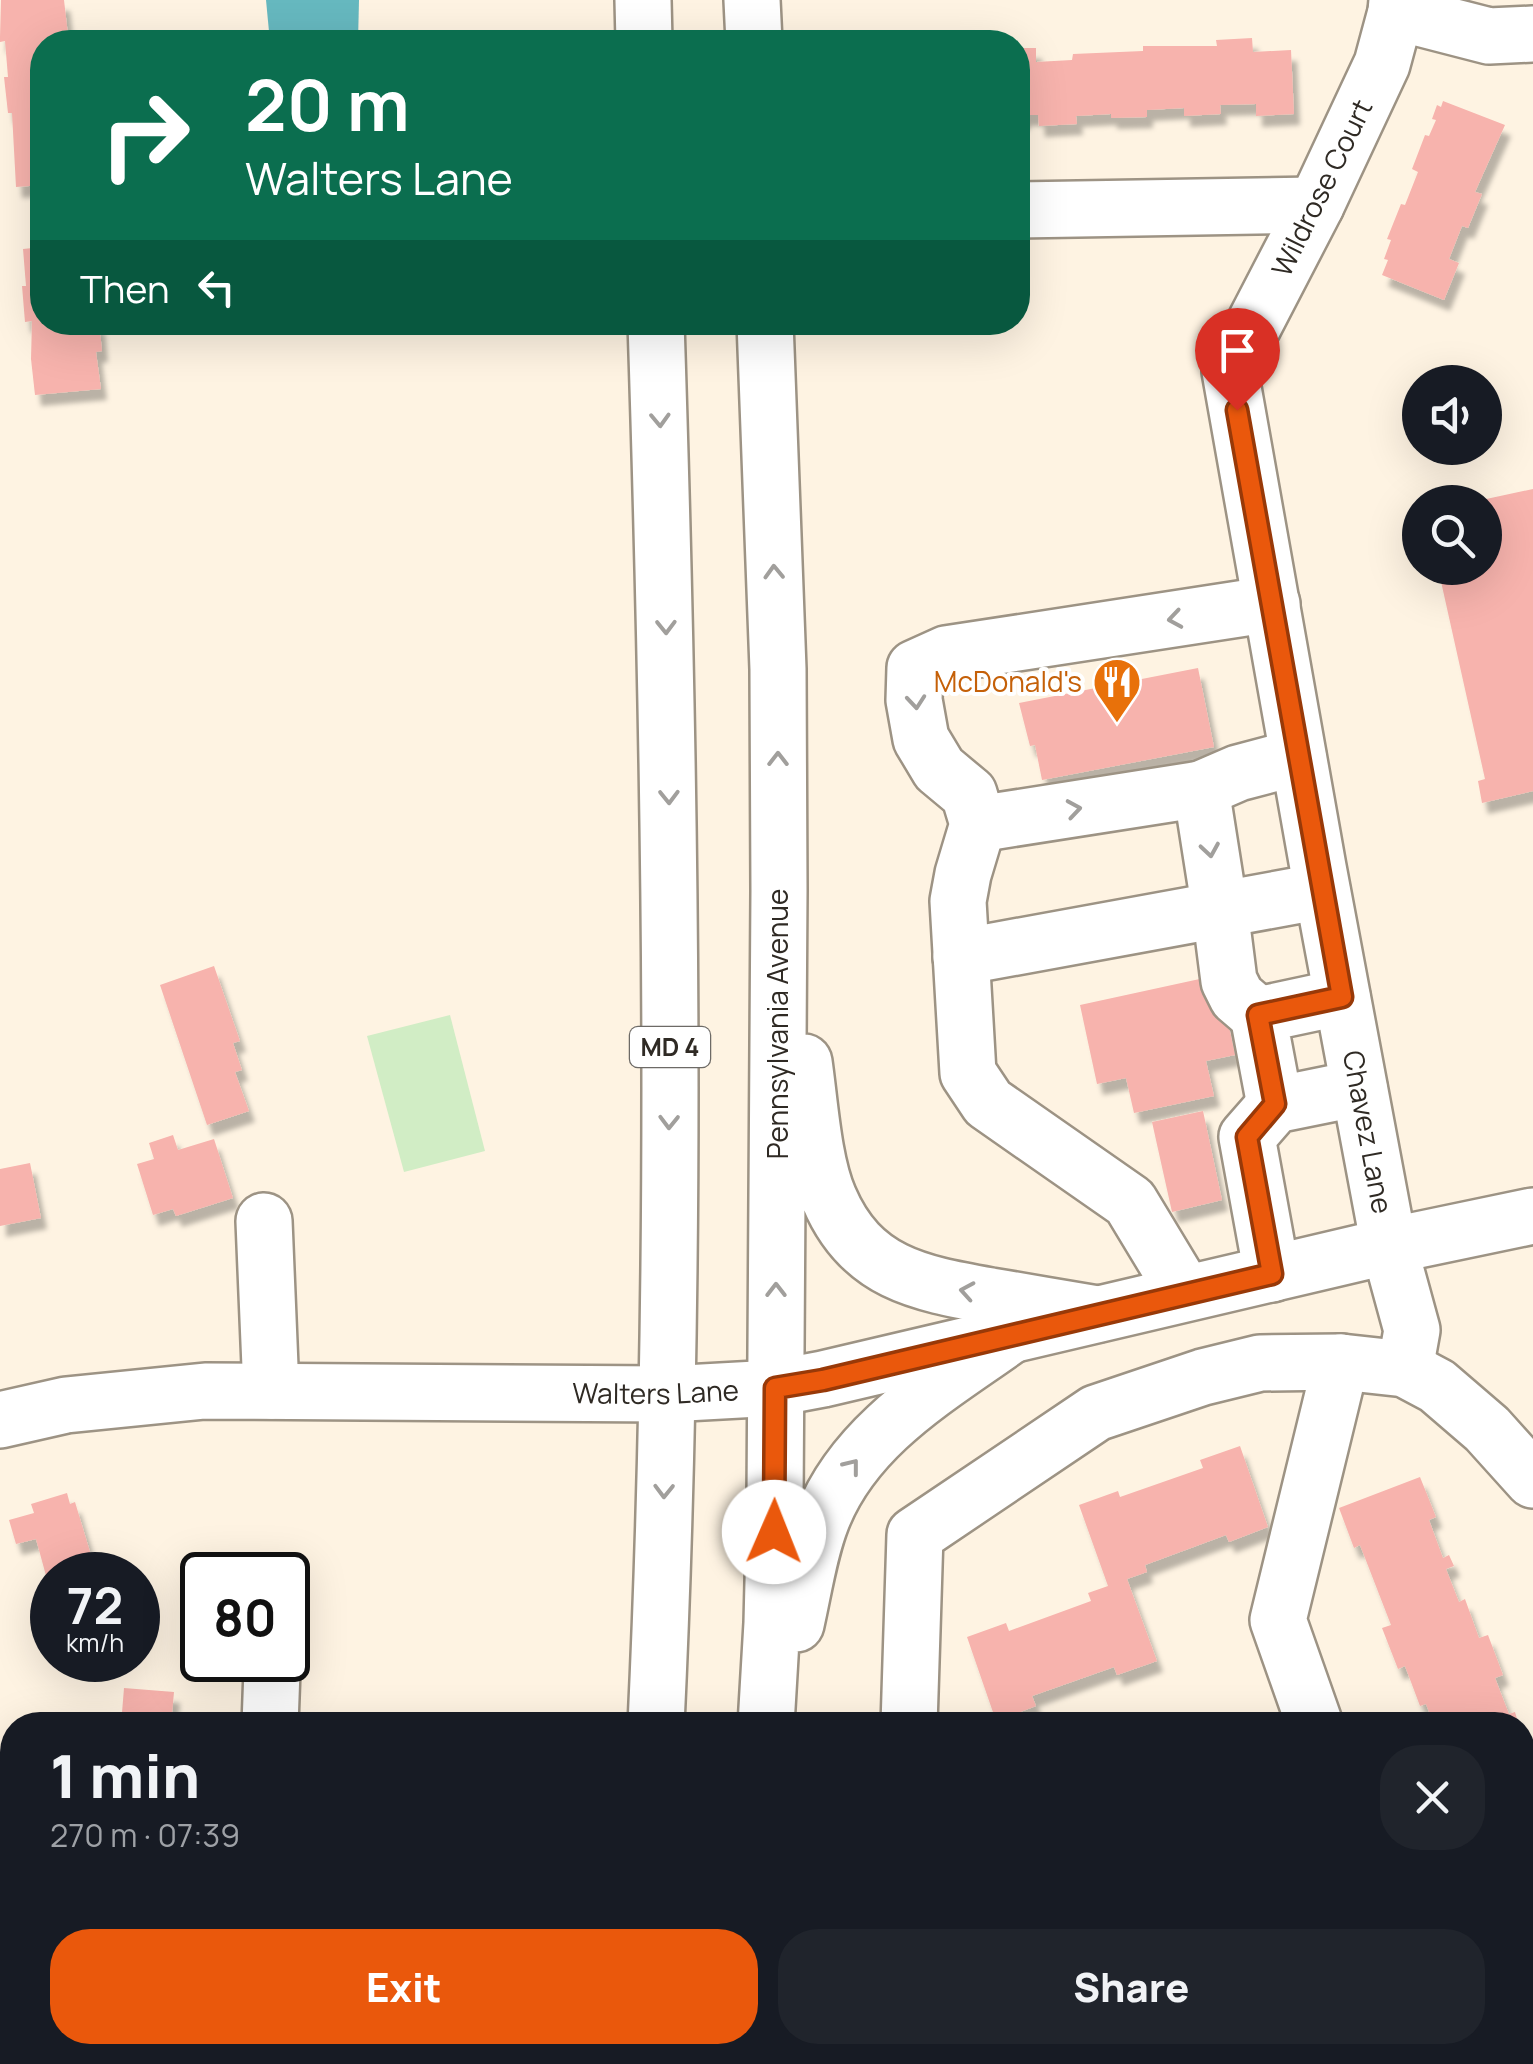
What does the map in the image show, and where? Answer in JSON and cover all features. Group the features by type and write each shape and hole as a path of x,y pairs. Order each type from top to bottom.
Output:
{"main road":[{"path":"642,0 643,30"},
{"path":"752,0 753,30"},
{"path":"1396,6 1488,36 1533,34"},
{"name":"Wildrose Court","path":"1230,371 1316,205 1382,64 1396,6"},
{"path":"1030,210 1316,205"},
{"name":"MD 4","path":"656,335 670,858 667,1394 656,1712"},
{"name":"Pennsylvania Avenue","path":"765,335 778,669 774,1571 767,1712"},
{"name":"Chavez Lane","path":"1230,371 1388,1246 1412,1330 1405,1369"},
{"path":"1185,1293 1130,1202 988,1103 968,1073 958,901 978,824 969,794 939,769 920,739 914,700 915,668 946,654 1272,604"},
{"path":"978,824 1201,790 1238,773 1298,757"},
{"path":"1201,790 1228,981 1237,997 1258,1015 1275,1104"},
{"path":"778,891 820,1167 828,1195 856,1243 877,1260 922,1282 1098,1314"},
{"path":"961,957 1322,891"},
{"path":"1258,1015 1342,997"},
{"path":"1272,1274 1247,1137 1275,1104 1359,1088"},
{"name":"Walters Lane","path":"0,1420 66,1406 206,1392 667,1394 775,1388 1533,1216"},
{"path":"264,1221 270,1391"},
{"path":"778,1712 813,1546 847,1470 886,1427 1014,1334"},
{"path":"1310,1712 1278,1620 1341,1362"},
{"path":"910,1712 915,1536 1096,1413 1202,1377 1260,1363 1341,1362 1405,1369 1437,1386 1487,1428 1533,1479"},
{"path":"270,1712 272,1682"}],"green space":[{"path":"450,1015 485,1151 404,1172 367,1036"}],"water":[{"path":"266,0 359,0 358,30 269,30"}],"building":[{"path":"1,0 64,0 67,30 30,30 30,186 16,187 12,113 8,113 4,77 8,77 5,41 0,42"},
{"path":"1252,38 1253,52 1291,50 1294,114 1256,116 1256,104 1220,105 1221,114 1184,116 1184,108 1147,110 1147,117 1076,116 1077,124 1039,126 1038,115 1030,115 1030,48 1036,48 1036,62 1072,60 1073,54 1143,51 1143,46 1217,46 1216,40"},
{"path":"1443,101 1505,125 1475,192 1482,194 1468,228 1462,226 1449,259 1459,263 1444,300 1382,275 1391,240 1387,239 1418,172 1412,169 1425,135 1429,136 1436,120 1432,119 1437,105 1441,107"},
{"path":"30,248 30,321 25,322 22,286 26,286 23,249"},
{"path":"32,335 100,335 102,351 96,352 101,389 35,395"},
{"path":"1533,489 1533,791 1482,803 1478,781 1485,779 1442,585 1502,585 1502,496"},
{"name":"McDonald's","path":"1198,668 1214,747 1042,780 1035,745 1030,746 1019,703"},
{"path":"214,966 240,1041 233,1043 242,1070 235,1072 249,1111 207,1125 160,985"},
{"path":"1218,975 1235,1055 1206,1061 1214,1096 1134,1113 1126,1078 1097,1084 1080,1005"},
{"path":"1203,1111 1222,1200 1172,1212 1152,1122"},
{"path":"173,1135 178,1150 214,1139 233,1198 176,1216 173,1209 153,1215 137,1164 154,1159 149,1143"},
{"path":"30,1163 41,1218 0,1226 0,1169"},
{"path":"1240,1446 1268,1527 1229,1542 1226,1535 1145,1565 1147,1572 1127,1579 1157,1661 1117,1675 1114,1667 1032,1696 1036,1706 1020,1712 993,1712 967,1637 1006,1623 1009,1631 1091,1601 1088,1593 1108,1586 1079,1505 1118,1491 1120,1497 1203,1468 1200,1460"},
{"path":"1420,1477 1436,1517 1429,1520 1443,1558 1449,1555 1454,1566 1446,1569 1459,1602 1465,1599 1479,1638 1488,1635 1503,1675 1495,1678 1508,1712 1429,1712 1426,1704 1420,1706 1405,1666 1398,1669 1382,1628 1391,1625 1360,1545 1354,1548 1339,1508"},
{"path":"67,1493 70,1504 75,1502 90,1552 40,1552 36,1539 16,1544 9,1520 34,1513 31,1504"},
{"path":"124,1688 174,1692 172,1712 122,1712"}],"place":[{"name":"McDonald's","path":"1117,724"}],"route":[{"path":"774,1532 775,1388 1272,1274 1247,1137 1275,1104 1258,1015 1342,997 1237,410"}]}
